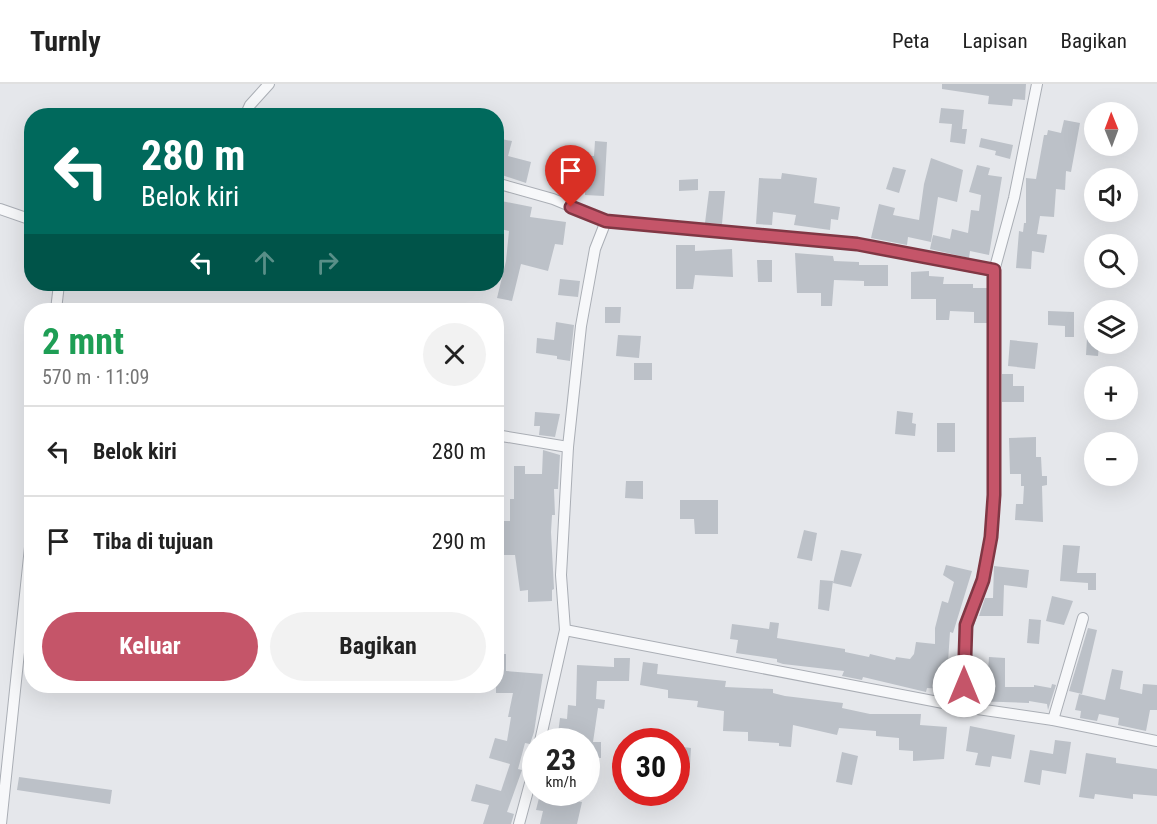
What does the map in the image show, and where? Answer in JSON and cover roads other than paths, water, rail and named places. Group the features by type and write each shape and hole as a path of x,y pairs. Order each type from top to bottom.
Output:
{"street":[{"path":"249,108 269,84"},
{"path":"964,707 965,633 986,571 992,527 994,270 1014,198 1037,84"},
{"path":"504,185 553,199 606,221 857,244 994,270"},
{"path":"0,209 24,217"},
{"path":"543,728 565,630 561,575 568,447 581,326 595,249 606,221"},
{"path":"504,436 568,447"},
{"path":"1,824 24,604"},
{"path":"1053,720 1083,618"},
{"path":"565,630 964,707 1053,720 1157,741"},
{"path":"519,824 524,806"}]}
